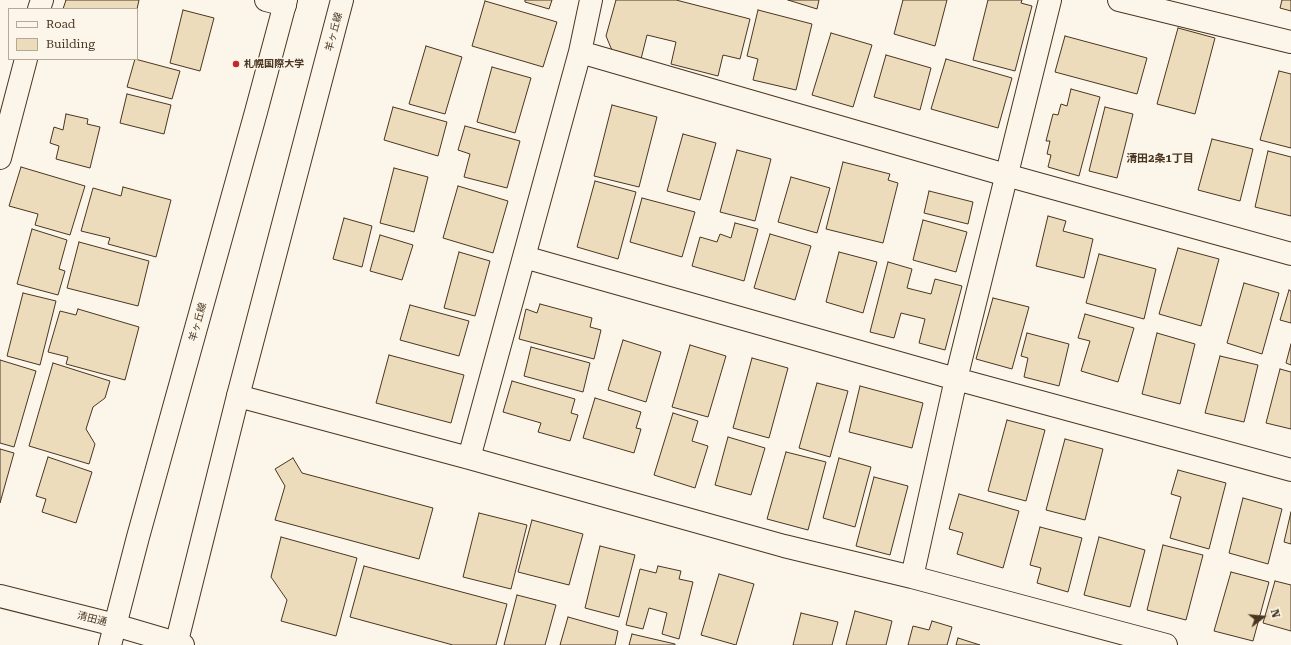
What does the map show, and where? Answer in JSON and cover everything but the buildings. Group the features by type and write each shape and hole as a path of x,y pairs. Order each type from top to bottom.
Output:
{"street":[{"name":"羊ヶ丘線","path":"178,644 238,396 342,0"},
{"path":"469,458 580,52 591,0"},
{"path":"912,577 956,379 1050,0"},
{"path":"1119,0 1291,42"},
{"name":"羊ヶ丘線","path":"113,635 138,537 256,112 279,2"},
{"path":"580,52 1006,175 1291,254"},
{"path":"2,145 26,60"},
{"path":"524,257 956,379 1291,470"},
{"path":"238,396 469,458 784,546 912,577 1166,645"},
{"name":"清田通","path":"0,596 113,635 178,644"}],"place":[{"name":"札幌国際大学","path":"236,64"}],"district":[{"name":"清田2条1丁目","path":"1160,159"}]}
